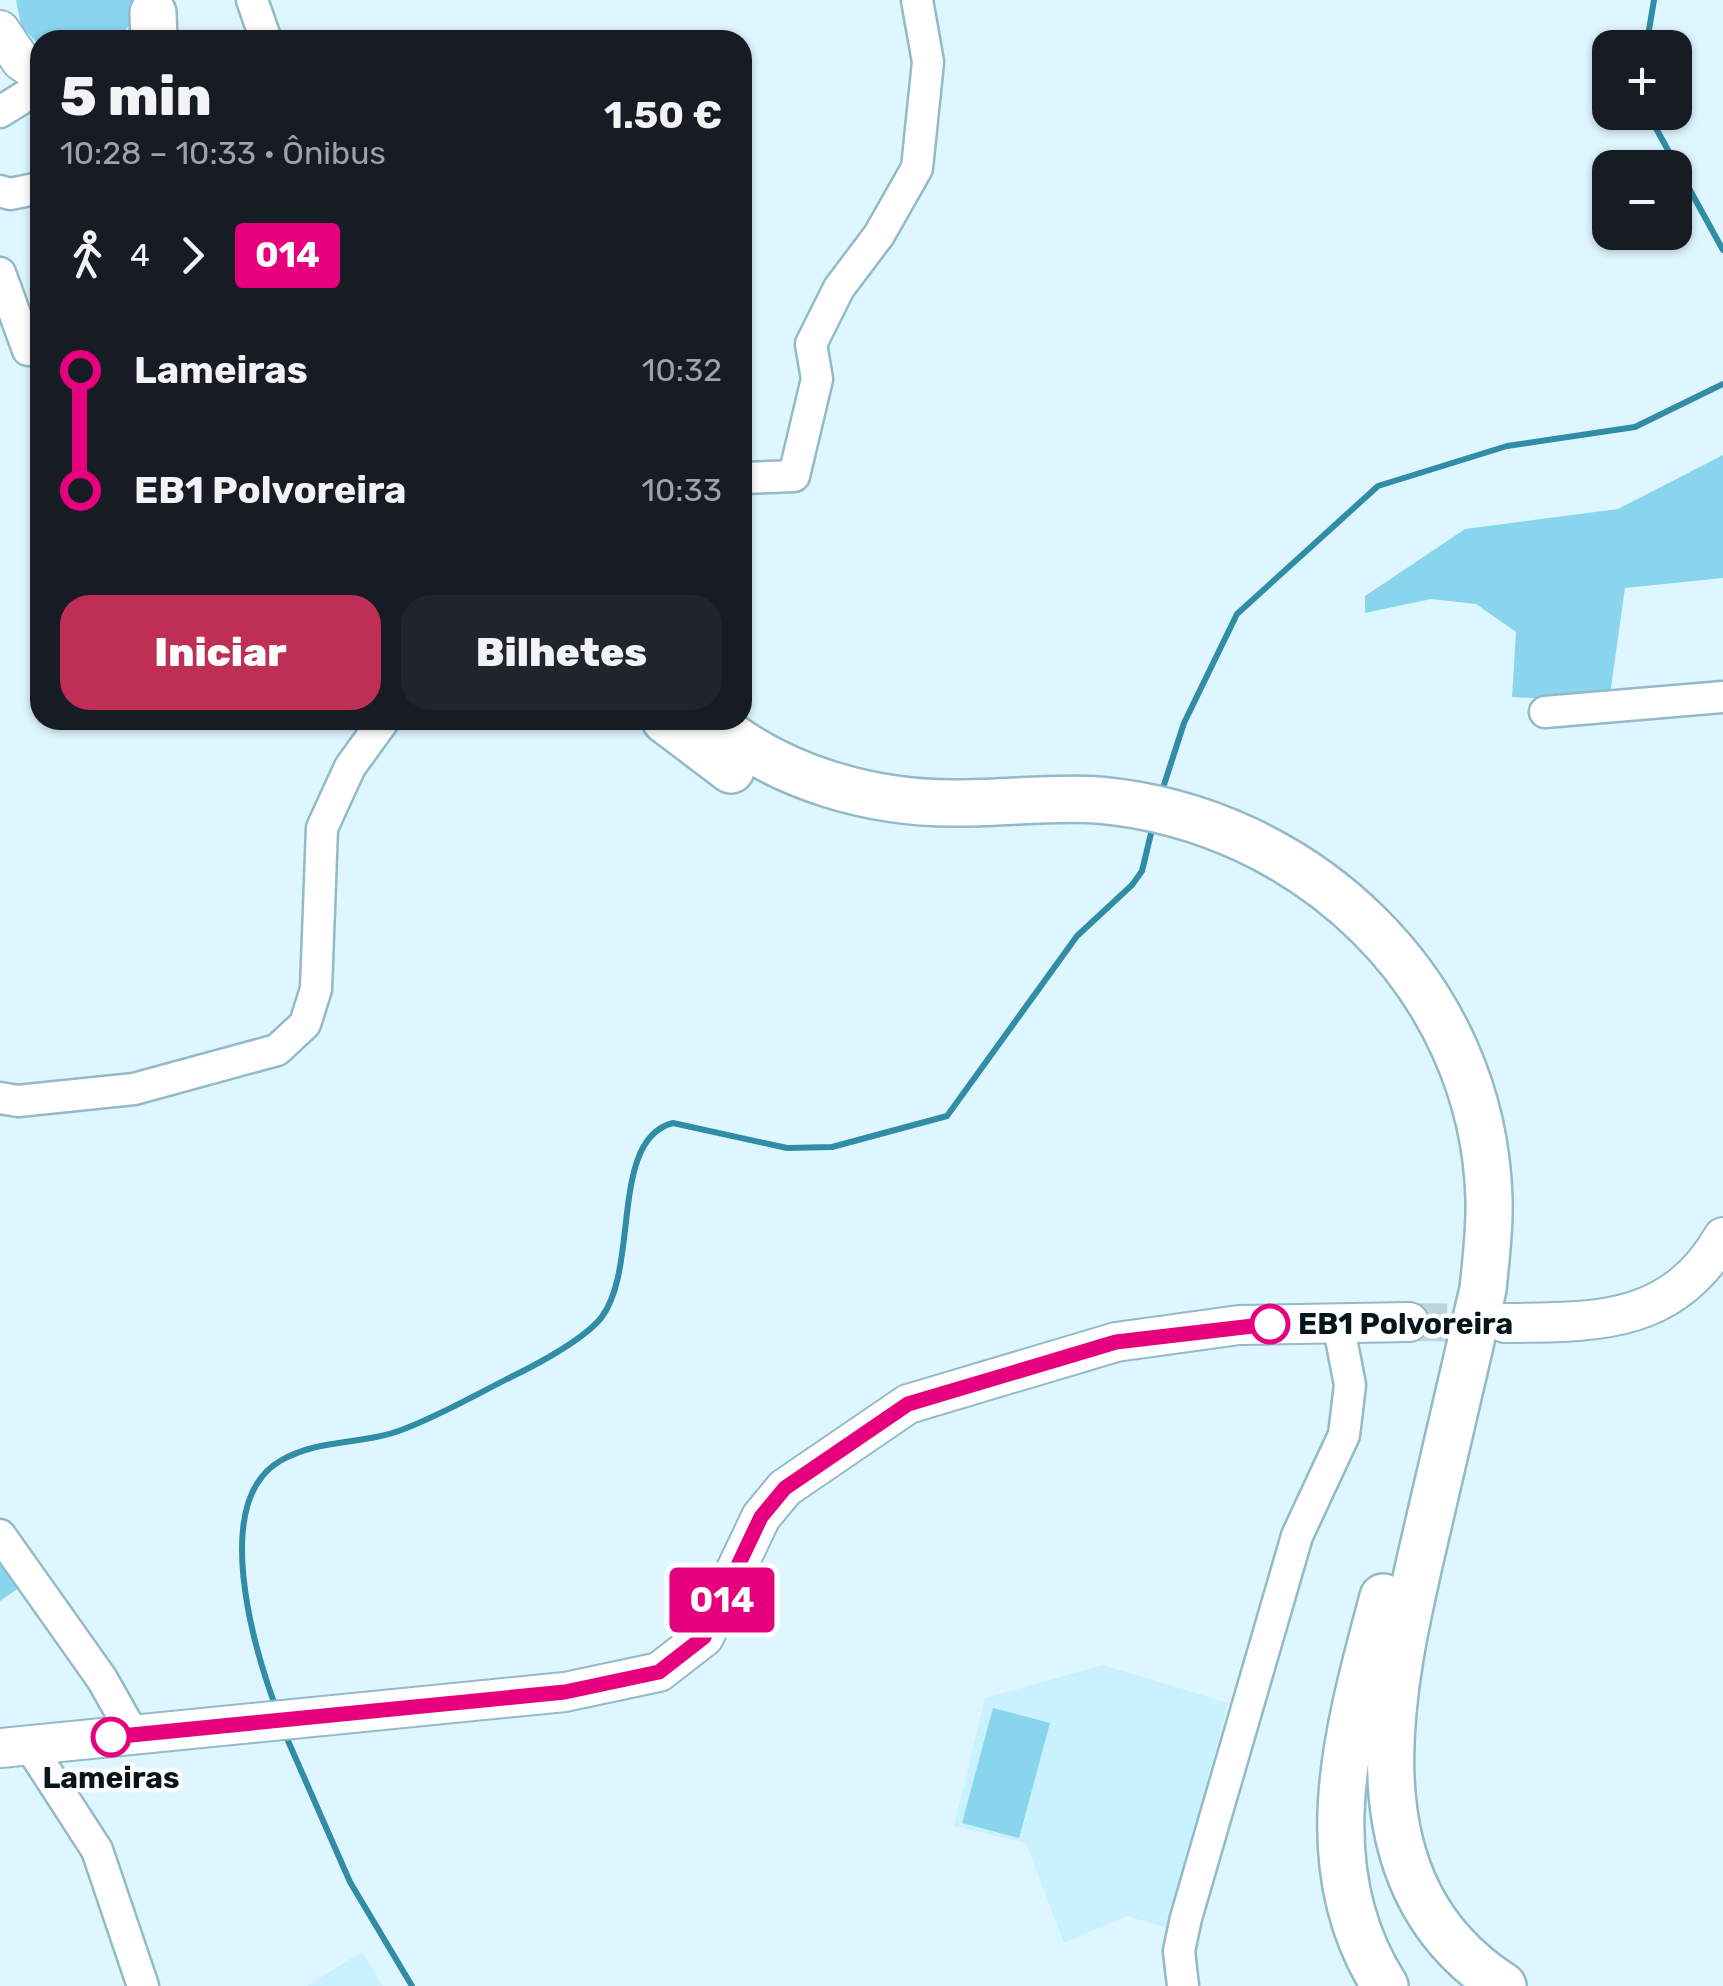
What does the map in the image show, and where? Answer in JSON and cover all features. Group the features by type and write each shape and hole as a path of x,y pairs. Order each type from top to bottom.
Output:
{"highway":[{"path":"679,730 764,789 850,820 933,831 1102,829 1188,844 1300,896 1342,928 1377,964 1415,1021 1454,1110 1466,1184 1466,1233 1437,1388 1357,1696 1340,1808 1340,1853 1357,1932 1384,1986"},
{"path":"726,730 792,770 875,797 962,804 1096,800 1181,814 1236,833 1289,859 1372,924 1425,993 1446,1031 1476,1114 1489,1198 1482,1289 1394,1684 1388,1749 1390,1800 1402,1850 1439,1924 1461,1950 1503,1986"},
{"path":"1414,1986 1389,1951 1374,1916 1362,1868 1359,1822 1372,1716 1430,1516"},
{"path":"1357,1696 1340,1722 1332,1754 1326,1830 1338,1925 1366,1986"}],"main road":[{"path":"1,38 30,68"},
{"path":"1506,1323 1602,1320 1635,1312 1666,1299 1690,1281 1723,1237"},
{"path":"14,1747 565,1692 659,1672 704,1637 761,1517 785,1488 908,1404 1116,1342 1239,1325 1409,1322"}],"street":[{"path":"252,0 262,30"},
{"path":"752,478 794,476 817,379 811,344 839,288 879,235 916,168 928,62 917,0"},
{"path":"0,112 30,93"},
{"path":"0,190 10,194 30,190"},
{"path":"0,274 28,350"},
{"path":"1545,712 1723,697"},
{"path":"0,1098 18,1101 134,1088 277,1050 291,1037 304,1024 316,989 322,828 350,767 377,730"},
{"path":"1183,1986 1179,1951 1186,1918 1262,1652 1297,1536 1344,1435 1350,1412 1350,1384 1338,1323"},
{"path":"0,1535 102,1678 133,1734"},
{"path":"14,1747 98,1850 143,1986"}],"shaded area":[{"path":"16,0 137,0 126,30 30,30 30,35 21,26"},
{"path":"1723,455 1723,578 1625,588 1609,702 1512,697 1516,632 1476,604 1431,599 1365,613 1365,596 1465,529 1618,509"},
{"path":"0,1559 20,1587 0,1601"},
{"path":"1103,1665 1228,1703 1168,1928 1127,1916 1064,1943 1026,1843 954,1826 985,1698"},
{"path":"993,1708 1050,1723 1019,1838 962,1823"},
{"path":"362,1952 383,1986 307,1986"}],"waterway":[{"path":"1649,30 1654,0"},
{"path":"1657,130 1723,250"},
{"path":"1161,794 1184,723 1237,614 1378,486 1507,446 1635,427 1723,384"},
{"path":"276,1708 258,1650 243,1577 242,1541 247,1508 259,1481 280,1461 295,1454 389,1434 432,1417 547,1358 593,1326 613,1296 632,1179 640,1153 653,1134 673,1123 787,1148 832,1147 947,1116 1077,936 1142,871 1153,825"},
{"path":"285,1734 350,1882 412,1986"}],"tunnel":[{"path":"1409,1322 1501,1323"}],"bus line":[{"name":"014","path":"111,1737 565,1692 659,1672 704,1637 761,1517 785,1488 908,1404 1116,1342 1270,1324"}],"place":[{"name":"EB1 Polvoreira","path":"1270,1324"},
{"name":"Lameiras","path":"111,1737"}]}
